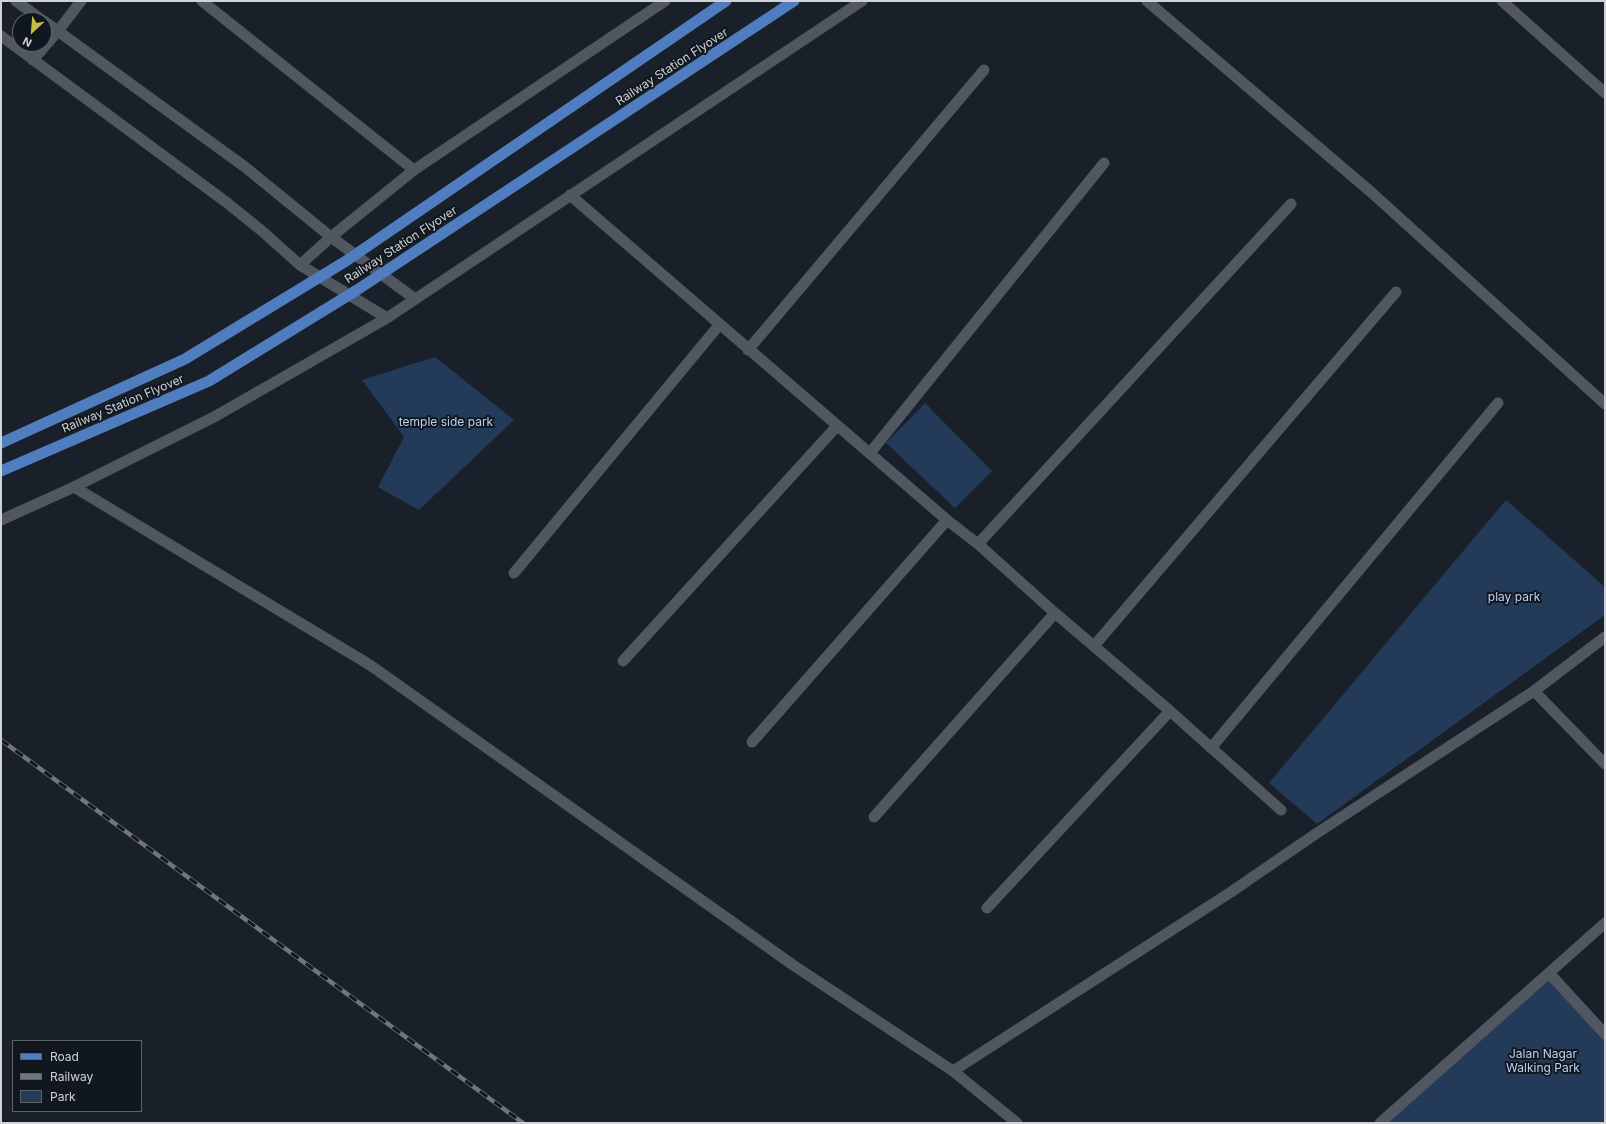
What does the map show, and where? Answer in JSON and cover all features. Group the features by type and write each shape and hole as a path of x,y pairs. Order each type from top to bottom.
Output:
{"main road":[{"name":"Railway Station Flyover","path":"1,443 185,359 346,261 726,1"},
{"name":"Railway Station Flyover","path":"1,471 209,381 357,290 794,1"}],"street":[{"path":"16,1 31,12"},
{"path":"33,60 81,1"},
{"path":"202,1 414,170"},
{"path":"300,265 331,237 414,170 665,1"},
{"path":"1,520 74,487 214,417 387,318 862,1"},
{"path":"1147,1 1371,192 1605,404"},
{"path":"1502,1 1605,93"},
{"path":"52,27 245,167 331,237 415,298"},
{"path":"1,36 226,202 262,230 300,265 387,318"},
{"path":"748,350 984,70"},
{"path":"870,453 1104,163"},
{"path":"570,195 720,324 748,350 947,520 978,544 1281,810"},
{"path":"978,544 1291,204"},
{"path":"1094,646 1396,292"},
{"path":"514,573 720,324"},
{"path":"1211,748 1498,402"},
{"path":"623,661 838,426"},
{"path":"74,487 370,665 792,965 954,1071 1017,1123"},
{"path":"752,742 947,520"},
{"path":"874,817 1055,613"},
{"path":"954,1071 1231,892 1314,835 1534,691 1605,637"},
{"path":"1534,691 1605,764"},
{"path":"987,908 1170,711"},
{"path":"1380,1123 1605,923"},
{"path":"1549,973 1605,1034"}],"green space":[{"name":"temple side park","path":"435,357 514,420 419,510 378,487 404,437 362,380"},
{"path":"925,403 992,471 955,508 886,443"},
{"name":"play park","path":"1506,500 1605,587 1605,615 1317,824 1269,783"},
{"name":"Jalan Nagar Walking Park","path":"1549,973 1605,1034 1605,1123 1380,1123"}],"railway":[{"path":"1,740 523,1123"}]}
